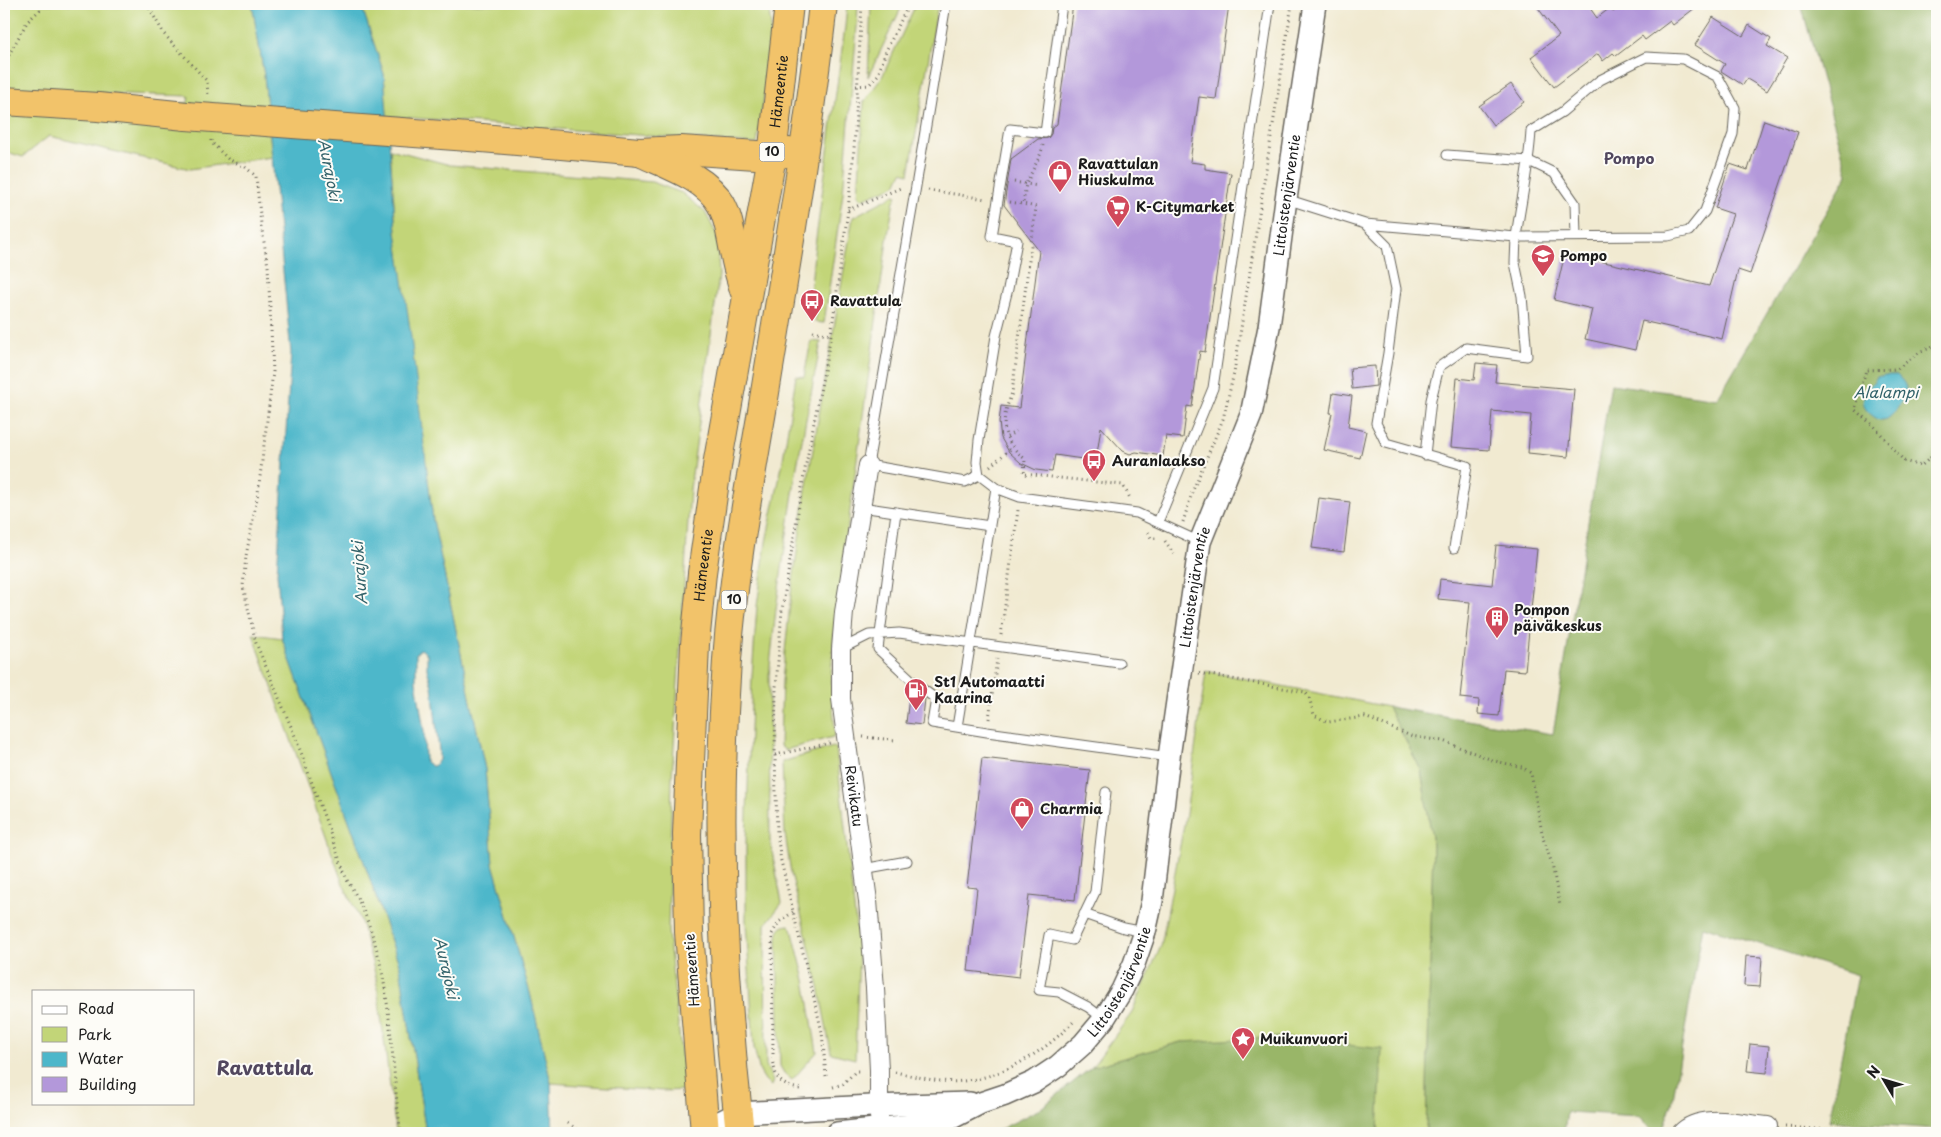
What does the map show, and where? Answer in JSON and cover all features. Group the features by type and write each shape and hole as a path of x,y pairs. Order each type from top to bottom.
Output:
{"highway":[{"name":"Hämeentie","path":"707,1132 689,932 687,834 694,653 702,572 718,460 772,156 789,4"},
{"name":"10","path":"739,1123 730,1038 723,931 724,731 727,658 751,477 806,143 823,4"},
{"path":"4,101 98,107 186,116 640,152 681,150 772,156 790,151 806,143"},
{"path":"640,152 695,180 710,190 720,204 729,226 734,256 746,298"}],"street":[{"name":"Littoistenjärventie","path":"837,1133 931,1123 952,1118 981,1103 1034,1082 1058,1066 1084,1044 1096,1013 1122,990 1134,964 1145,932 1152,900 1169,757 1200,542 1251,415 1269,326 1315,4"},
{"name":"Reivikatu","path":"868,465 844,612 841,650 841,699 868,901 879,1070 878,1128"},
{"name":"Littoistenjärventie","path":"707,1132 739,1123 879,1106 981,1103"},
{"path":"1680,1133 1693,1124 1707,1121 1768,1126"}],"lane":[{"path":"946,4 868,465 964,482 979,475"},
{"path":"1062,4 1044,133 1010,129 1001,180 992,236 1017,241 1008,290 996,336 979,440 977,462 979,475 996,488 1020,497 1137,513 1200,542"},
{"path":"1158,522 1213,388 1270,4"},
{"path":"1286,199 1365,224 1516,237 1668,236 1689,231 1705,211 1733,134 1735,108 1718,77 1683,59 1646,57 1600,80 1562,112 1530,131 1529,160 1522,194 1516,237 1514,263 1522,296 1527,356 1466,348 1439,367 1431,400 1425,454"},
{"path":"1447,155 1529,160 1554,173 1576,203 1576,236"},
{"path":"1365,224 1387,246 1396,289 1388,353 1376,423 1386,443 1467,466 1454,548"},
{"path":"957,727 996,488"},
{"path":"861,507 990,526"},
{"path":"896,512 878,649 917,685 936,699 932,722 988,732 1169,757"},
{"path":"841,650 869,635 899,633 1119,663"},
{"path":"1096,1013 1059,992 1039,990 1049,935 1072,940 1095,892 1106,792"},
{"path":"863,869 907,861"},
{"path":"1084,914 1124,928 1145,932"}],"path":[{"path":"4,64 27,22 46,4"},
{"path":"147,4 164,34 207,81 208,98"},
{"path":"826,1076 822,1032 781,862 777,833 775,755 782,610 805,469 831,335 848,210 854,149 862,4"},
{"path":"856,86 869,85 878,76 886,51 909,4"},
{"path":"1175,567 1180,532 1193,490 1224,420 1234,373 1292,4"},
{"path":"210,133 211,142 228,159 245,167 256,176 268,266 273,372 243,586 256,643 295,736 347,880 360,900 371,926 384,983 401,1133"},
{"path":"988,732 1025,459 1012,447 1004,432 1004,411 1012,393 1036,207 1023,204 1026,184 1041,153 1044,133"},
{"path":"1001,180 1038,186"},
{"path":"813,331 831,335"},
{"path":"1937,346 1921,351 1897,369 1866,370 1855,410 1874,426 1904,461 1921,466 1937,452"},
{"path":"998,431 1004,432"},
{"path":"1007,437 1016,431"},
{"path":"992,464 1012,447"},
{"path":"1024,474 1123,485 1151,538 1160,538 1167,543 1176,557"},
{"path":"1197,672 1305,692 1309,697 1314,715 1321,720 1328,722 1365,717 1411,736 1443,741 1495,761 1522,767 1531,773 1543,838 1552,864 1560,906"},
{"path":"793,912 779,922 772,934 773,1068 780,1082 789,1087 809,1089"},
{"path":"825,1088 843,1084 856,1072 879,1070 962,1082 982,1078 1027,1058 1096,1013"},
{"path":"568,1123 582,1133"},
{"path":"1768,1126 1874,1133"}],"green space":[{"path":"4,4 252,4 264,75 272,157 190,169 49,136 23,157 4,151 4,113 188,103 189,96 4,90"},
{"path":"361,4 768,4 771,27 767,75 757,144 387,116 384,74"},
{"path":"847,4 858,4 857,26 843,193 824,323 815,322 817,310 809,308 814,253"},
{"path":"871,4 903,4 868,77"},
{"path":"916,4 938,4 909,174 902,172 896,185 862,199 858,195 864,102 882,77"},
{"path":"1801,4 1937,4 1937,23 1932,32 1937,36 1937,1129 1829,1121 1857,975 1703,926 1672,1104 1661,1133 1654,1133 1640,1116 1567,1112 1564,1133 1426,1133 1433,844 1421,770 1388,707 1553,734 1611,384 1717,399 1848,174"},
{"path":"390,149 450,165 652,182 682,193 705,212 717,235 719,275 690,489 672,777 668,931 685,1090 664,1091 551,1083 530,993 493,864 485,769 433,520 396,232"},
{"path":"894,195 897,196 894,201 887,240 835,620 831,675 835,733 833,737 785,750 780,746 782,681 791,594 805,496 853,217"},
{"path":"811,341 821,342 797,466 776,609 769,675 770,841 782,903 765,925 766,1065 773,1081 771,1086 760,1072 754,1048 746,922 746,842 752,676 757,606 766,542 782,466 796,376 804,377"},
{"path":"253,634 282,638 363,859 400,967 426,1133 396,1133 376,977 361,921 343,884"},
{"path":"1206,671 1388,707 1421,770 1433,844 1426,1133 1378,1133 1381,1049 1181,1042 1092,1067 1131,1014 1161,946 1186,814"},
{"path":"833,747 836,748 859,952 855,1059 831,1053 819,987 791,873 785,834 782,762"},
{"path":"789,925 792,929 805,980 817,1052 792,1080 784,1073 780,1066 777,941 779,930"},
{"path":"1281,1037 1382,1049 1378,1133 993,1133 1040,1109 1092,1067 1181,1042"}],"water":[{"name":"Aurajoki","path":"252,4 361,4 384,74 396,232 410,329 433,520 485,769 493,864 530,993 551,1083 553,1133 426,1133 400,967 363,859 282,638 277,573 291,353 264,75","holes":["421,649 427,654 427,669 432,686 439,751 439,760 434,766 425,761 424,731 416,681 416,653"]},
{"name":"Alalampi","path":"1897,375 1906,388 1902,401 1893,414 1887,419 1879,420 1866,410 1863,400 1877,377"}],"building":[{"path":"1073,4 1229,4 1216,99 1199,97 1190,162 1205,164 1205,169 1231,173 1205,352 1200,351 1192,407 1187,406 1183,438 1166,436 1163,456 1136,452 1130,454 1123,451 1101,427 1096,461 1055,455 1052,472 1036,470 1021,463 1009,452 1001,438 999,422 1001,406 1019,408 1039,251 1004,205 1011,159 1038,139 1048,138 1052,128 1057,124"},
{"path":"1535,4 1587,4 1597,18 1610,8 1613,12 1623,4 1700,4 1673,25 1670,21 1645,40 1642,36 1616,56 1613,53 1603,61 1598,54 1554,87 1531,57 1559,36"},
{"path":"1713,17 1743,36 1749,25 1771,39 1767,46 1787,58 1767,91 1747,79 1743,85 1721,71 1725,64 1695,45"},
{"path":"1511,84 1524,102 1493,125 1479,106"},
{"path":"1764,120 1798,132 1750,274 1738,270 1722,339 1642,321 1635,350 1585,339 1592,309 1554,300 1565,253 1709,286 1733,214 1715,208 1730,164 1748,170"},
{"path":"1476,363 1497,365 1495,382 1574,389 1568,457 1528,453 1531,415 1492,411 1489,450 1451,447 1457,378 1474,380"},
{"path":"1375,366 1376,386 1352,389 1350,368"},
{"path":"1333,393 1352,396 1348,427 1366,431 1360,458 1324,450 1332,413 1330,413"},
{"path":"1319,498 1350,502 1344,552 1312,548"},
{"name":"Pompon päiväkeskus","path":"1496,545 1537,549 1525,671 1504,669 1499,716 1478,714 1479,700 1460,698 1470,602 1438,599 1440,579 1492,585"},
{"path":"909,697 925,699 922,725 906,723"},
{"path":"982,758 1090,770 1075,900 1029,895 1019,977 968,971 977,888 967,887"},
{"path":"1746,956 1762,957 1760,987 1744,986"},
{"path":"1750,1044 1769,1046 1767,1073 1747,1071"}],"place":[{"name":"Ravattulan Hiuskulma","path":"1060,193"},
{"name":"K-Citymarket","path":"1118,228"},
{"name":"Pompo","path":"1543,277"},
{"name":"Ravattula","path":"812,322"},
{"name":"Auranlaakso","path":"1094,482"},
{"name":"Pompon päiväkeskus","path":"1497,639"},
{"name":"St1 Automaatti Kaarina","path":"916,711"},
{"name":"Charmia","path":"1022,830"},
{"name":"Muikunvuori","path":"1243,1060"}],"district":[{"name":"Pompo","path":"1629,159"},
{"name":"Ravattula","path":"265,1068"}]}
